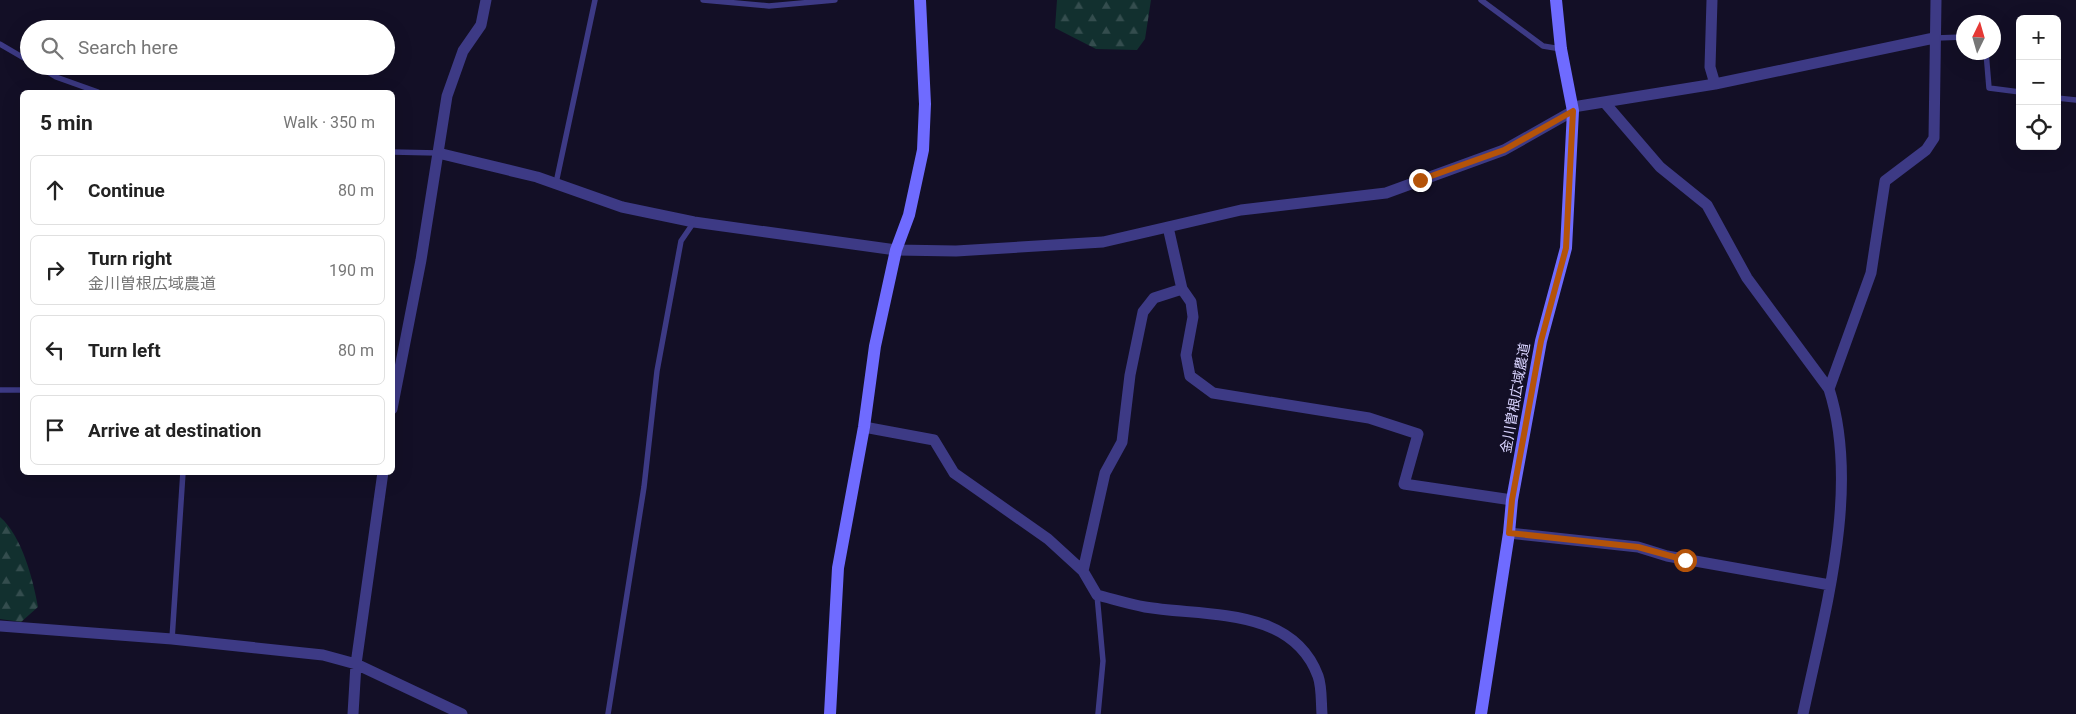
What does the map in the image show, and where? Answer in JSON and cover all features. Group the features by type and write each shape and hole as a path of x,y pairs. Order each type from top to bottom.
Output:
{"street":[{"path":"395,393 421,260 447,96 463,51 481,25 486,0"},
{"path":"830,714 838,568 864,427 875,346 896,250 909,215 923,150 925,104 920,0"},
{"name":"金川曽根広域農道","path":"1481,714 1509,533 1512,500 1541,341 1566,248 1573,109 1562,49 1556,0"},
{"path":"1712,0 1710,67 1715,84"},
{"path":"1829,388 1870,273 1885,181 1926,150 1934,138 1936,0"},
{"path":"438,152 556,183 622,207 694,222 896,250 956,251 1104,242 1242,210 1386,193 1504,150 1573,109 1715,84 1934,38"},
{"path":"1605,103 1660,167 1707,205 1747,278 1829,388 1835,405 1843,476 1830,585 1803,714"},
{"path":"1168,227 1182,289 1191,302 1193,317 1186,355 1190,376 1214,392 1370,418 1418,434 1404,484 1512,500"},
{"path":"1083,571 1105,473 1122,442 1130,376 1143,312 1154,298 1182,289"},
{"path":"864,427 934,440 954,473 1029,524 1083,571 1097,595 1146,607 1245,619 1288,634 1308,656 1319,678 1322,714"},
{"path":"353,714 356,664 383,475"},
{"path":"1509,533 1638,547 1667,556 1830,585"},
{"path":"0,626 172,639 323,655 356,664 462,714"}],"lane":[{"path":"556,183 595,0"},
{"path":"703,0 769,6 835,0"},
{"path":"1481,0 1543,46 1562,49"},
{"path":"1934,38 1956,37"},
{"path":"0,44 20,56"},
{"path":"1987,60 1989,88 2016,91"},
{"path":"53,75 92,90"},
{"path":"2061,98 2076,100"},
{"path":"395,152 438,152"},
{"path":"608,714 644,487 658,371 682,242 694,222"},
{"path":"0,390 20,390"},
{"path":"172,639 183,475"},
{"path":"1097,595 1103,661 1098,714"}],"green space":[{"path":"1057,0 1151,0 1145,39 1137,50 1096,49 1055,28"},
{"path":"0,517 15,535 30,571 36,596 38,607 21,622 0,619"}],"route":[{"path":"1420,180 1504,150 1573,111 1566,248 1541,341 1512,500 1509,533 1638,547 1685,560"}]}
